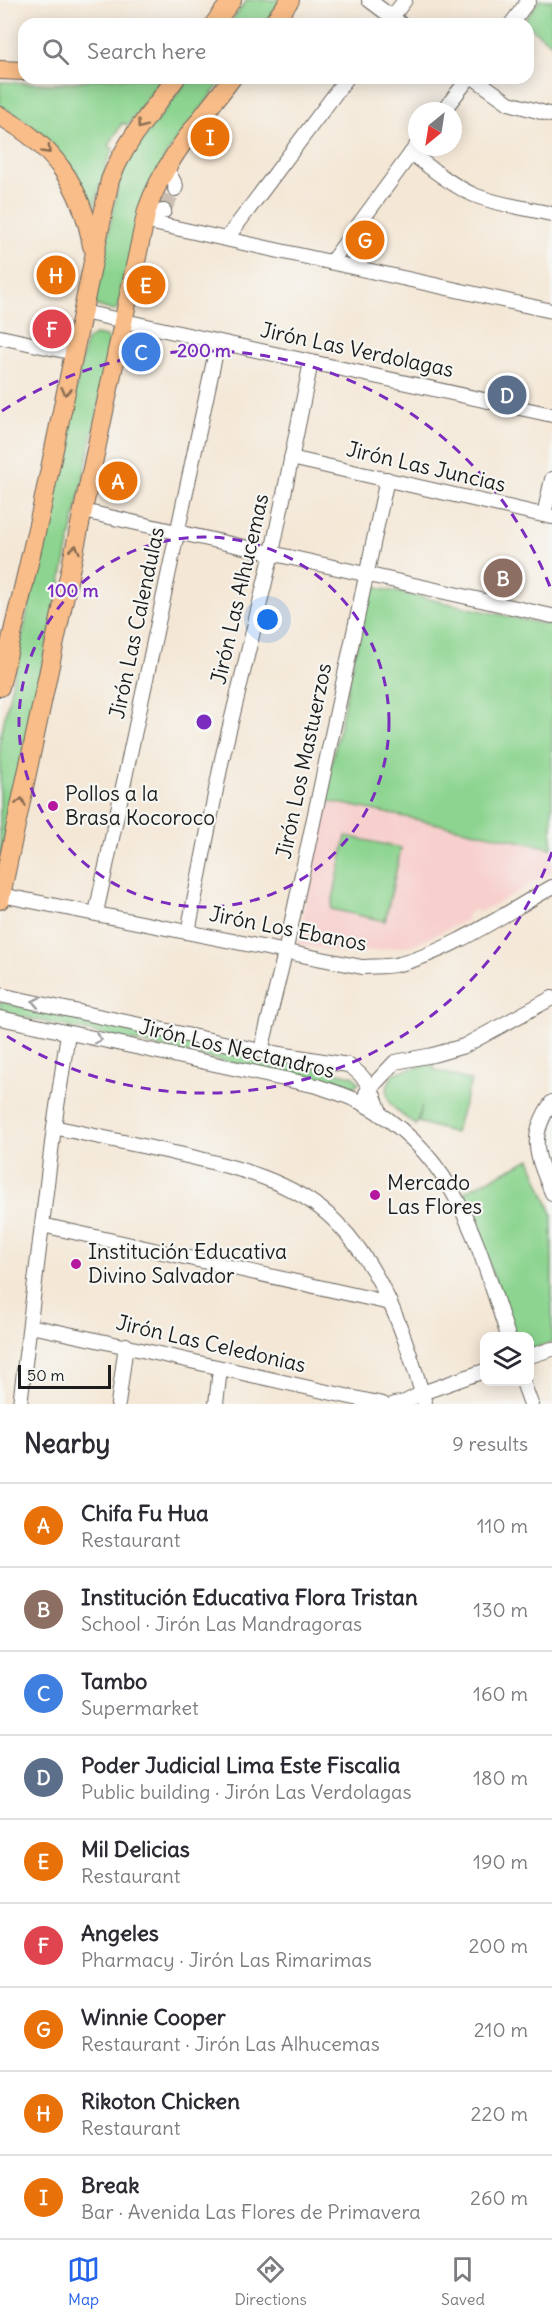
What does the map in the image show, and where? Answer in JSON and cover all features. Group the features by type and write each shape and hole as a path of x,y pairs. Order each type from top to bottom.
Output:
{"main road":[{"path":"276,18 290,0"},
{"path":"0,70 18,71"},
{"path":"0,687 108,189 117,161 172,84"},
{"path":"1,897 123,321 149,220 152,194 166,167 228,84"},
{"path":"0,116 37,139 63,170 83,207 94,254"}],"street":[{"path":"369,0 389,18"},
{"path":"396,18 405,0"},
{"path":"516,18 529,0"},
{"path":"227,238 342,84"},
{"path":"450,102 464,84"},
{"path":"482,84 509,103 552,116"},
{"path":"332,261 409,156"},
{"path":"422,156 452,183 471,194 489,201 552,214"},
{"path":"166,167 176,186 175,189"},
{"path":"149,220 165,210"},
{"path":"149,220 552,311"},
{"name":"Jirón Las Verdolagas","path":"82,312 552,415"},
{"path":"0,338 74,353"},
{"name":"Jirón Las Calendulas","path":"96,913 218,342"},
{"name":"Jirón Las Alhucemas","path":"188,932 222,759 272,553 311,362"},
{"name":"Jirón Las Juncias","path":"291,458 548,516"},
{"name":"Jirón Los Mastuerzos","path":"261,1051 285,952 387,479"},
{"path":"548,516 552,479"},
{"path":"83,511 552,616"},
{"name":"Jirón Los Ebanos","path":"1,897 96,913 363,967 394,965 421,956 455,941 552,887"},
{"path":"0,995 261,1051 348,1065 359,1072 372,1088 381,1115"},
{"path":"358,1101 395,1062 464,1046 552,998"},
{"name":"Jirón Los Nectandros","path":"0,1018 316,1086 358,1101 381,1115 427,1154 456,1196 475,1235 507,1332"},
{"path":"20,1404 54,1127 68,1033"},
{"path":"552,1102 542,1118 535,1144 538,1159 552,1193"},
{"path":"54,1127 236,1167 297,1192 335,1221 369,1264 390,1303 424,1399"},
{"path":"42,1225 390,1303"},
{"name":"Jirón Las Celedonias","path":"30,1326 126,1345 320,1397 383,1404"},
{"path":"118,1404 126,1345"},
{"path":"534,1355 552,1348"},
{"path":"216,1404 220,1369"},
{"path":"394,1404 424,1399 480,1373"},
{"path":"524,1386 531,1404"}],"shaded area":[{"path":"327,801 552,848 552,872 480,912 475,910 468,914 467,920 413,945 349,954 297,944"}],"green space":[{"path":"247,0 282,0 268,18 234,18"},
{"path":"540,0 552,0 552,44 534,30 534,18 526,18"},
{"path":"0,82 158,84 128,125 122,123 109,146 113,149 93,211 76,177 56,149 32,126 0,106"},
{"path":"185,84 219,84 165,156 118,308 113,311 98,306 94,302 119,181 130,157"},
{"path":"95,335 106,337 112,345 0,864 0,739 86,341"},
{"path":"369,586 552,626 552,848 324,800"},
{"path":"346,836 401,848 385,921 331,909"},
{"path":"0,1002 353,1076 359,1082 348,1089 0,1012"},
{"path":"434,1063 433,1069 471,1081 455,1133 418,1122 422,1106 416,1125 391,1104 388,1097 389,1082 394,1073"},
{"path":"530,1159 552,1214 552,1342 534,1349 534,1332 513,1332 464,1192"}],"tunnel":[{"path":"165,209 175,189"}],"place":[{"name":"Break","path":"210,137"},
{"name":"Winnie Cooper","path":"365,240"},
{"name":"Rikoton Chicken","path":"56,275"},
{"name":"Mil Delicias","path":"146,285"},
{"name":"Angeles","path":"52,329"},
{"name":"Tambo","path":"141,352"},
{"name":"Poder Judicial Lima Este Fiscalia","path":"507,395"},
{"name":"Chifa Fu Hua","path":"118,481"},
{"name":"Institución Educativa Flora Tristan","path":"503,578"},
{"name":"Pollos a la Brasa Kocoroco","path":"53,806"},
{"name":"Mercado Las Flores","path":"375,1195"},
{"name":"Institución Educativa Divino Salvador","path":"76,1264"}]}
